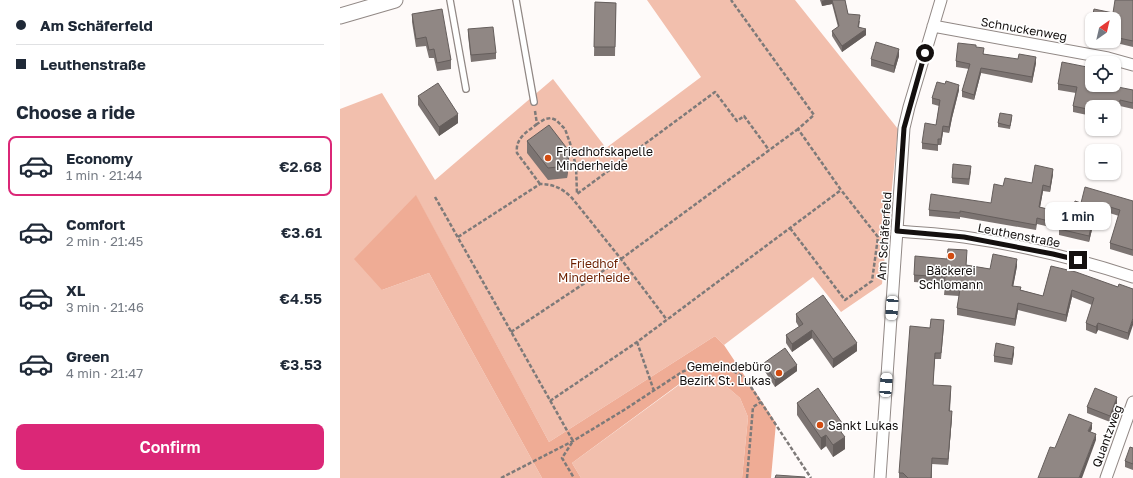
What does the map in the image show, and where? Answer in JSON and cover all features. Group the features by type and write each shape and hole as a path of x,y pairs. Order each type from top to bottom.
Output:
{"street":[{"path":"340,16 395,0"},
{"name":"Am Schäferfeld","path":"880,478 904,128 941,0"},
{"name":"Schnuckenweg","path":"933,26 1108,58 1133,64"},
{"name":"Leuthenstraße","path":"897,231 964,237 1012,246 1091,264 1133,277"},
{"name":"Quantzweg","path":"1106,478 1133,402"}],"lane":[{"path":"450,0 466,89"},
{"path":"516,0 534,102"}],"path":[{"path":"511,332 621,259 798,130 814,115 731,0"},
{"path":"572,198 715,92 737,121 744,116 769,150"},
{"path":"534,102 537,124"},
{"path":"540,184 517,153 516,148 520,138 537,124 545,119 551,118 556,120 565,129 570,143 576,166 577,194"},
{"path":"790,228 845,300 872,281 878,237 841,190 798,130"},
{"path":"458,237 540,184 558,187 572,198 621,259 666,320"},
{"path":"550,401 637,342 841,190"},
{"path":"435,197 573,441"},
{"path":"637,342 654,391"},
{"path":"501,478 573,441 682,372 695,366 709,364 730,368 745,378 811,478"},
{"path":"747,478 753,408 761,402"},
{"path":"573,441 562,458 574,478"}],"green space":[{"name":"Friedhof Minderheide","path":"647,0 795,0 898,129 882,284 841,312 813,277 724,345 715,336 549,442 416,196 382,290 429,273 542,478 340,478 340,109 382,93 435,180 553,79 606,148 701,77"},
{"path":"704,376 719,380 740,398 748,417 742,478 581,478 572,463 683,382"}],"shaded area":[{"path":"416,195 549,442 715,336 724,345 776,423 771,478 742,478 748,417 740,398 719,380 704,376 682,382 572,463 581,478 542,478 429,273 382,290 354,259"}],"building":[{"path":"832,0 845,0 848,14 860,15 858,27 866,29 842,46 832,31 839,26"},
{"path":"1115,0 1133,0 1133,41 1121,38 1121,12 1113,12"},
{"path":"595,2 616,3 615,47 594,47"},
{"path":"442,9 451,60 437,63 434,49 429,50 426,37 416,39 412,14"},
{"path":"1094,9 1108,12 1093,12"},
{"path":"493,27 496,53 471,55 468,29"},
{"path":"876,42 899,49 894,66 871,59"},
{"path":"958,43 976,45 976,47 984,48 983,54 1018,59 1019,54 1036,57 1032,77 981,68 974,95 962,91 970,64 956,61"},
{"path":"1062,62 1085,67 1085,92 1121,92 1121,88 1133,90 1133,103 1121,100 1085,100 1085,109 1073,106 1077,87 1058,84"},
{"path":"946,81 959,85 949,127 943,126 941,139 938,139 938,145 922,143 925,123 936,125 940,100 932,98 937,82 945,84"},
{"path":"438,83 458,114 439,127 418,96"},
{"path":"1000,113 1012,115 1010,126 998,123"},
{"path":"549,125 569,151 567,166 548,168 527,141"},
{"path":"953,164 971,166 969,179 952,178"},
{"path":"1035,165 1053,169 1050,187 1043,185 1039,207 1072,215 1075,201 1081,203 1085,187 1133,201 1133,250 1110,243 1120,210 1097,203 1089,236 1059,229 1060,224 1037,218 1036,225 960,211 960,213 929,210 931,194 991,203 994,184 1003,186 1005,178 1032,183"},
{"path":"948,249 967,250 966,265 990,269 993,254 1017,259 1012,286 1021,287 1020,290 1043,296 1051,266 1076,272 1118,287 1119,284 1133,289 1133,318 1128,333 1098,323 1096,327 1086,323 1094,298 1072,290 1066,315 1018,303 1015,319 957,308 960,289 944,288 945,277 914,275 915,256 947,259"},
{"path":"823,295 857,343 833,359 812,330 792,344 786,335 803,324 796,314"},
{"path":"931,319 944,320 941,353 935,353 933,385 951,386 949,411 952,411 948,459 932,458 931,478 908,478 903,473 899,473 910,326 930,328"},
{"path":"996,343 1014,347 1012,359 994,356"},
{"path":"785,348 797,365 775,380 764,363"},
{"name":"Sankt Lukas","path":"818,388 842,423 837,427 845,437 833,445 826,435 821,438 797,403"},
{"path":"1095,388 1117,397 1110,416 1087,407"},
{"path":"1069,414 1092,423 1088,431 1096,434 1079,478 1038,478 1050,447 1055,448"},
{"path":"1130,447 1133,448 1133,464 1125,461"},
{"path":"776,475 805,477 805,478 775,478"}],"place":[{"name":"Friedhofskapelle Minderheide","path":"548,158"},
{"name":"Bäckerei Schlomann","path":"951,256"},
{"name":"Gemeindebüro Bezirk St. Lukas","path":"779,373"},
{"name":"Sankt Lukas","path":"820,425"}],"route":[{"path":"925,53 904,128 897,231 964,237 1078,260"}]}
